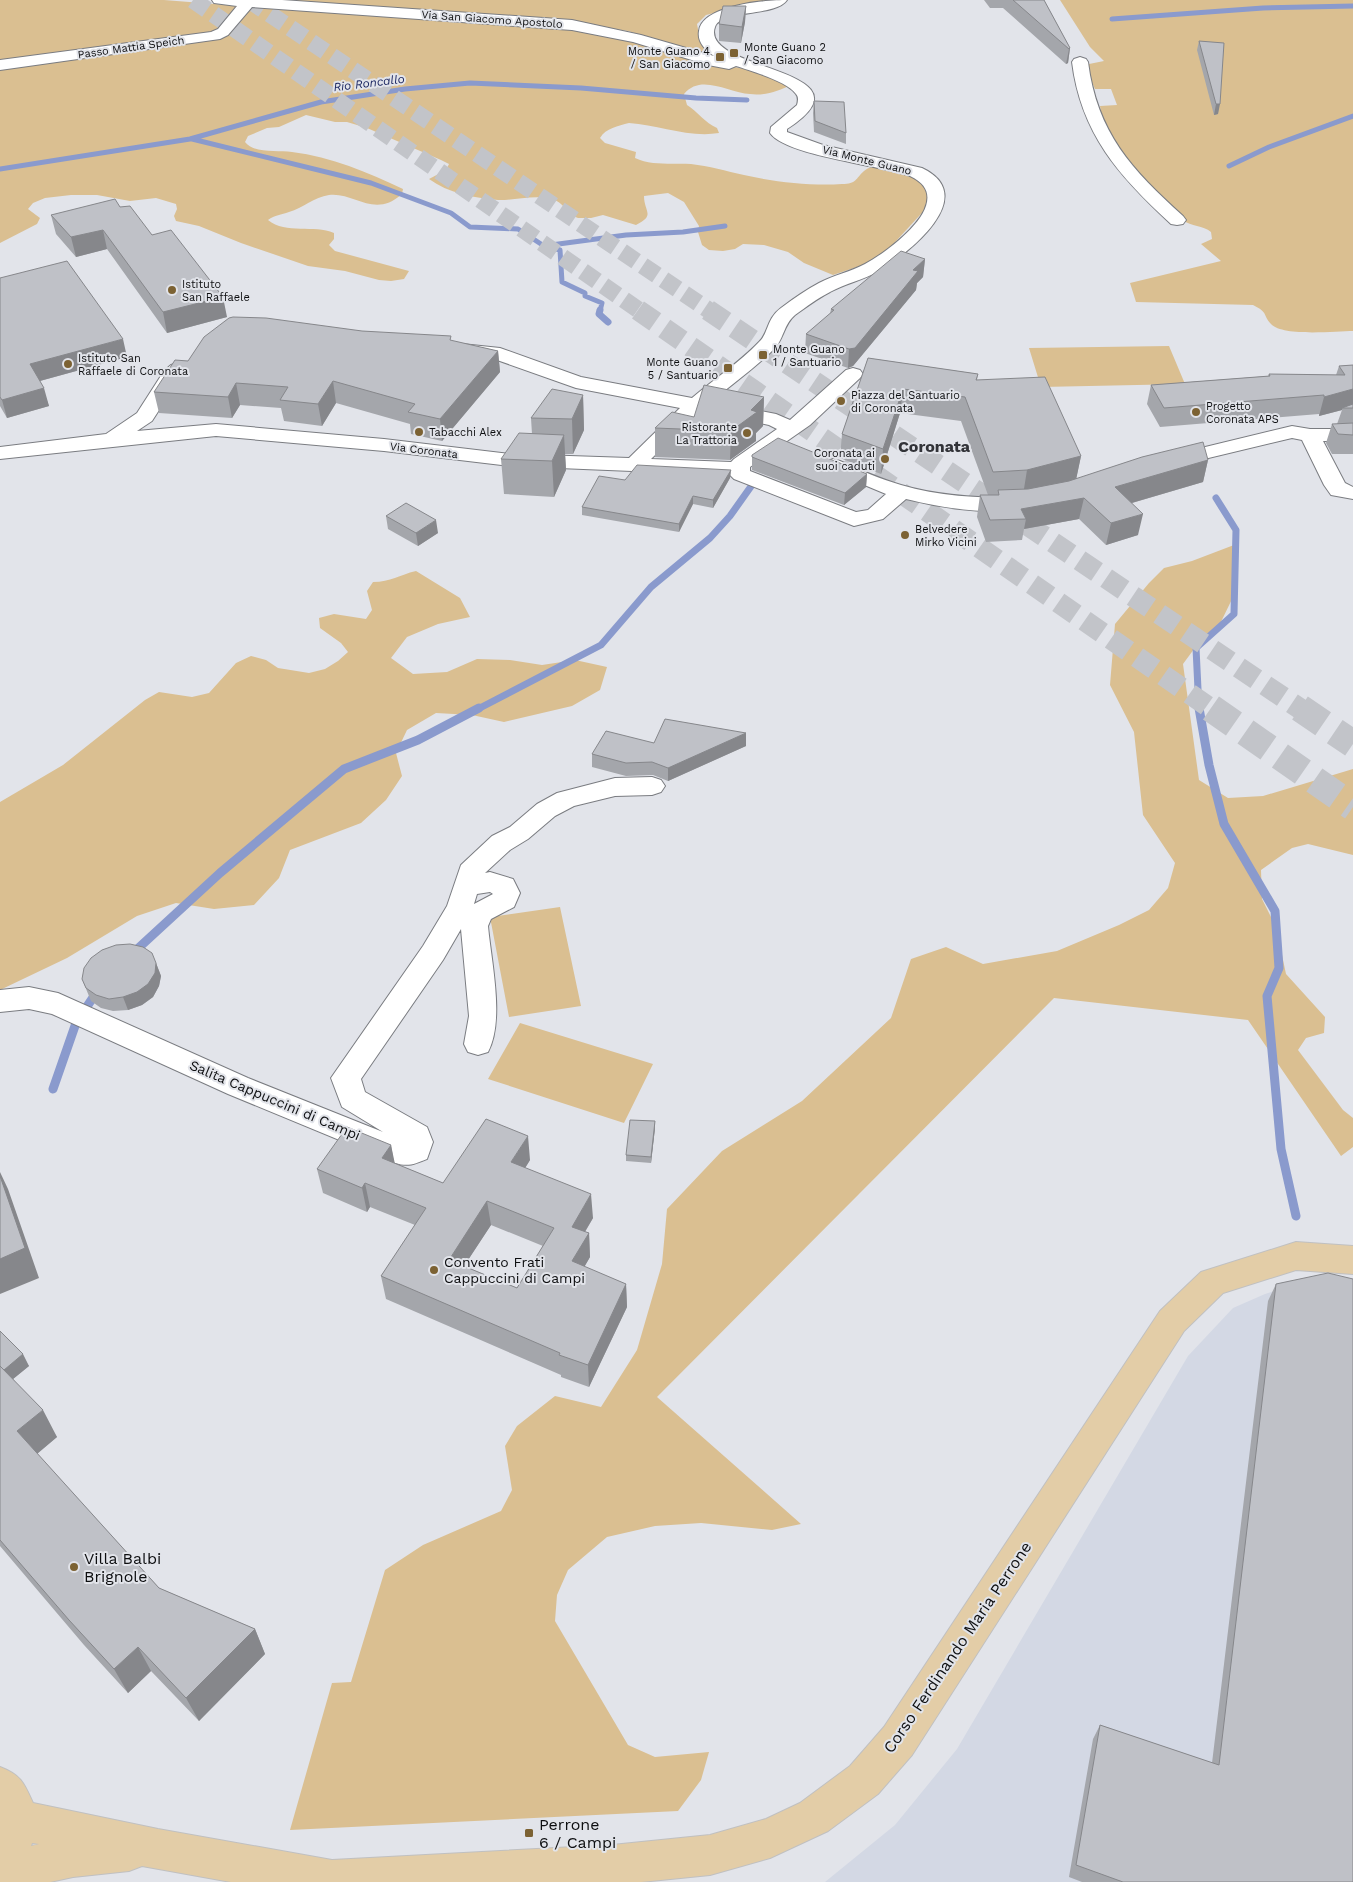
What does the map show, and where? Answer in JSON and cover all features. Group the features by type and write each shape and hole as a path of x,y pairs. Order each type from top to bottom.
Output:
{"main road":[{"name":"Corso Ferdinando Maria Perrone","path":"17,1820 158,1849 332,1880 612,1866 710,1855 770,1838 814,1817 864,1780 898,1741 1172,1321 1212,1282 1296,1256 1353,1260"},
{"path":"0,1786 13,1801 17,1820 14,1839 6,1858 0,1865"},
{"name":"Corso Ferdinando Maria Perrone","path":"0,1873 73,1857 158,1849"}],"street":[{"name":"Via San Giacomo Apostolo","path":"219,0 572,24 636,38 708,60 759,70"},
{"name":"Via Monte Guano","path":"635,465 652,444 768,345 774,335 778,322 798,304 824,288 872,268 895,253 927,220 936,207 938,193 933,183 916,172 840,154 781,136 777,130 804,107 805,96 800,89 787,79 759,70 715,51 708,42 706,36 707,27 716,17 753,9 780,0"},
{"name":"Passo Mattia Speich","path":"0,64 215,36 223,32 248,2"},
{"path":"1080,62 1081,78 1096,126 1116,156 1137,181 1177,220"},
{"path":"446,348 500,354 576,382 776,420 784,435 809,454 868,480 901,492 992,505 1018,504 1038,500"},
{"path":"110,440 145,417 171,375 195,356"},
{"path":"738,469 741,463 803,421 853,374"},
{"path":"1301,434 1322,421 1345,416"},
{"name":"Via Coronata","path":"0,453 216,430 377,444 510,460 738,469 742,475 837,514 854,519 866,519 876,516 901,492"},
{"path":"1301,434 1335,485 1340,490 1353,493"},
{"path":"1151,467 1301,434 1353,436"},
{"name":"Salita Cappuccini di Campi","path":"0,1001 29,998 58,1004 107,1028 229,1082 406,1154 416,1150 418,1142 416,1136 352,1099 346,1078 433,953 460,906 470,872 501,843 519,833 546,810 566,799 615,787 652,786"},
{"path":"466,887 496,882 504,886 507,893 500,904 481,912 474,926 483,1016 478,1044"}],"shaded area":[{"path":"0,0 164,0 240,6 217,33 0,62"},
{"path":"255,0 768,0 706,15 697,24 700,40 712,53 706,55 628,31 576,23"},
{"path":"1060,0 1353,0 1353,331 1286,331 1271,324 1263,312 1253,305 1136,302 1130,283 1221,261 1201,244 1212,239 1211,232 1186,222 1162,201 1119,149 1104,125 1100,106 1117,105 1111,89 1095,89 1084,65 1104,61 1090,47"},
{"path":"250,6 571,28 618,37 685,58 750,70 791,85 771,92 755,94 742,93 716,86 699,85 691,88 684,94 687,105 717,128 719,133 685,133 629,123 609,130 600,138 605,143 636,152 635,158 642,161 698,165 793,183 847,184 853,182 870,167 886,167 925,180 932,202 886,252 869,263 833,275 804,263 788,252 764,245 743,244 735,249 723,251 709,250 702,245 698,232 699,226 684,202 668,193 644,196 648,213 642,222 636,225 603,215 591,218 578,218 568,214 563,206 556,201 547,198 498,200 480,198 444,188 429,179 446,170 449,164 441,160 367,128 347,122 335,122 306,115 279,127 267,128 248,136 245,142 249,146 260,150 307,154 335,161 403,189 402,194 392,201 373,205 347,197 329,195 268,220 283,227 318,229 334,233 334,239 329,245 335,251 409,271 404,279 379,280 345,271 308,266 199,226 176,221 174,216 177,209 176,204 156,198 130,201 97,195 71,195 45,198 33,203 28,209 40,218 37,224 0,243 0,67 211,40 221,37 232,30"},
{"path":"1169,346 1185,384 1041,387 1029,348"},
{"path":"1234,545 1235,593 1217,630 1197,645 1183,664 1199,780 1228,798 1263,796 1353,769 1353,855 1308,844 1292,848 1261,870 1262,899 1276,927 1286,974 1325,1017 1324,1033 1306,1038 1298,1050 1343,1110 1353,1118 1353,1147 1341,1156 1248,1020 1054,998 657,1397 801,1524 772,1530 701,1523 655,1526 607,1537 568,1570 557,1595 555,1621 628,1745 655,1757 709,1752 701,1780 678,1811 290,1830 332,1683 351,1682 385,1570 423,1545 501,1511 512,1490 505,1446 517,1426 555,1396 601,1407 637,1350 662,1264 667,1209 722,1151 802,1101 891,1018 911,959 946,947 983,964 1057,951 1149,910 1168,888 1175,863 1143,815 1134,732 1110,685 1115,624 1164,568 1192,561"},
{"path":"416,571 460,598 470,617 438,624 407,637 391,658 413,674 447,672 477,659 510,660 542,665 575,660 607,667 600,690 572,706 504,722 472,715 436,713 407,730 396,753 402,776 386,800 361,823 290,850 279,878 254,905 214,909 176,903 137,916 67,958 0,990 0,802 63,765 145,700 159,692 192,697 209,693 236,663 251,656 266,660 278,668 309,673 325,669 348,652 341,643 320,628 319,618 334,614 366,619 372,610 367,591 373,582 390,580"},
{"path":"560,907 581,1006 509,1017 490,917"},
{"path":"520,1023 653,1064 624,1123 488,1079"},
{"path":"1303,1282 1353,1882 825,1882 895,1825 957,1749 1188,1356 1233,1308 1265,1294"}],"building":[{"path":"1013,0 1044,0 1070,48 1069,49"},
{"path":"723,6 746,6 742,27 719,24"},
{"path":"1199,41 1224,43 1220,104 1216,104"},
{"path":"814,101 844,102 846,133 815,121"},
{"path":"115,199 120,207 130,206 152,235 171,230 223,297 163,312 103,230 71,237 51,215"},
{"path":"901,251 925,259 913,270 918,271 855,348 849,349 806,334 834,310 831,309"},
{"path":"67,261 123,339 30,364 44,388 2,400 0,397 0,278"},
{"path":"233,317 266,318 362,331 451,336 450,340 498,351 440,419 408,412 415,404 333,381 318,404 280,400 288,387 236,383 228,397 154,392 175,360 188,361 204,337"},
{"path":"868,358 978,374 976,380 1045,377 1081,456 1027,470 993,472 965,397 903,389 883,449 842,434"},
{"path":"1353,365 1353,389 1324,397 1324,395 1164,408 1151,385 1270,376 1269,374 1345,375 1339,366"},
{"path":"704,385 764,397 751,410 757,412 731,431 655,428 672,412 694,417"},
{"path":"552,389 583,395 572,419 531,418"},
{"path":"1353,404 1353,408 1342,408"},
{"path":"1353,423 1353,435 1338,434 1332,424"},
{"path":"519,433 564,435 552,461 501,459"},
{"path":"778,438 867,474 845,493 752,457 752,455"},
{"path":"1203,442 1208,460 1115,487 1143,514 1111,523 1084,498 1021,509 1026,519 990,520 980,495 999,495 998,490 1028,489 1069,481 1142,457"},
{"path":"637,465 731,470 713,500 693,496 679,524 582,507 599,476 625,480"},
{"path":"406,503 436,520 416,533 386,516"},
{"path":"665,719 746,733 668,768 652,762 626,763 592,754 606,731 654,743"},
{"path":"130,944 143,947 152,953 156,963 155,973 148,984 137,992 109,999 96,995 86,988 82,979 84,968 91,958 102,950 116,945"},
{"name":"Convento Frati Cappuccini di Campi","path":"486,1119 528,1136 511,1162 591,1194 572,1227 589,1233 572,1261 626,1284 588,1365 559,1355 560,1353 381,1276 426,1208 365,1183 362,1188 317,1169 347,1127 391,1145 382,1158 443,1183","holes":["487,1201 554,1228 517,1288 449,1260"]},
{"path":"630,1120 655,1121 651,1157 626,1155"},
{"path":"0,1176 25,1248 0,1259"},
{"path":"1328,1273 1353,1279 1353,1882 1123,1882 1076,1865 1100,1725 1219,1765 1276,1284"},
{"path":"0,1331 23,1354 4,1370 0,1366"},
{"path":"0,1366 43,1410 17,1431 159,1588 255,1629 186,1698 138,1647 114,1669 0,1540"}],"waterway":[{"path":"1112,19 1263,8 1353,6"},
{"name":"Rio Roncallo","path":"0,169 190,139 321,102 405,89 470,83 581,88 696,98 747,100"},
{"path":"1229,166 1269,147 1353,116"},
{"path":"192,139 371,183 451,213 470,227 518,229 544,246 560,250 562,282 585,293 585,296 602,303 600,311"},
{"path":"551,245 626,235 683,232 725,226"},
{"path":"600,310 599,314 608,322"},
{"path":"476,710 601,645 651,587 710,538 730,516 752,485"},
{"path":"1199,710 1196,648 1234,614 1236,530 1216,498"},
{"path":"133,953 220,873 344,769 418,740 479,708"},
{"path":"1199,708 1209,765 1224,824 1275,911 1279,968 1267,996 1281,1149 1296,1216"},
{"path":"53,1089 76,1023 98,990"}],"tunnel":[{"path":"193,0 640,311"},
{"path":"249,0 710,311"},
{"path":"638,310 1213,710"},
{"path":"708,310 1302,710"},
{"path":"1211,708 1353,807"},
{"path":"1300,708 1353,744"}],"place":[{"name":"Monte Guano 2 / San Giacomo","path":"734,53"},
{"name":"Monte Guano 4 / San Giacomo","path":"720,57"},
{"name":"Istituto San Raffaele","path":"172,290"},
{"name":"Monte Guano 1 / Santuario","path":"763,355"},
{"name":"Istituto San Raffaele di Coronata","path":"68,364"},
{"name":"Monte Guano 5 / Santuario","path":"728,368"},
{"name":"Piazza del Santuario di Coronata","path":"841,401"},
{"name":"Progetto Coronata APS","path":"1196,412"},
{"name":"Tabacchi Alex","path":"419,432"},
{"name":"Ristorante La Trattoria","path":"747,433"},
{"name":"Coronata ai suoi caduti","path":"885,459"},
{"name":"Belvedere Mirko Vicini","path":"905,535"},
{"name":"Convento Frati Cappuccini di Campi","path":"434,1270"},
{"name":"Villa Balbi Brignole","path":"74,1567"},
{"name":"Perrone 6 / Campi","path":"529,1833"}],"district":[{"name":"Coronata","path":"934,446"}]}
